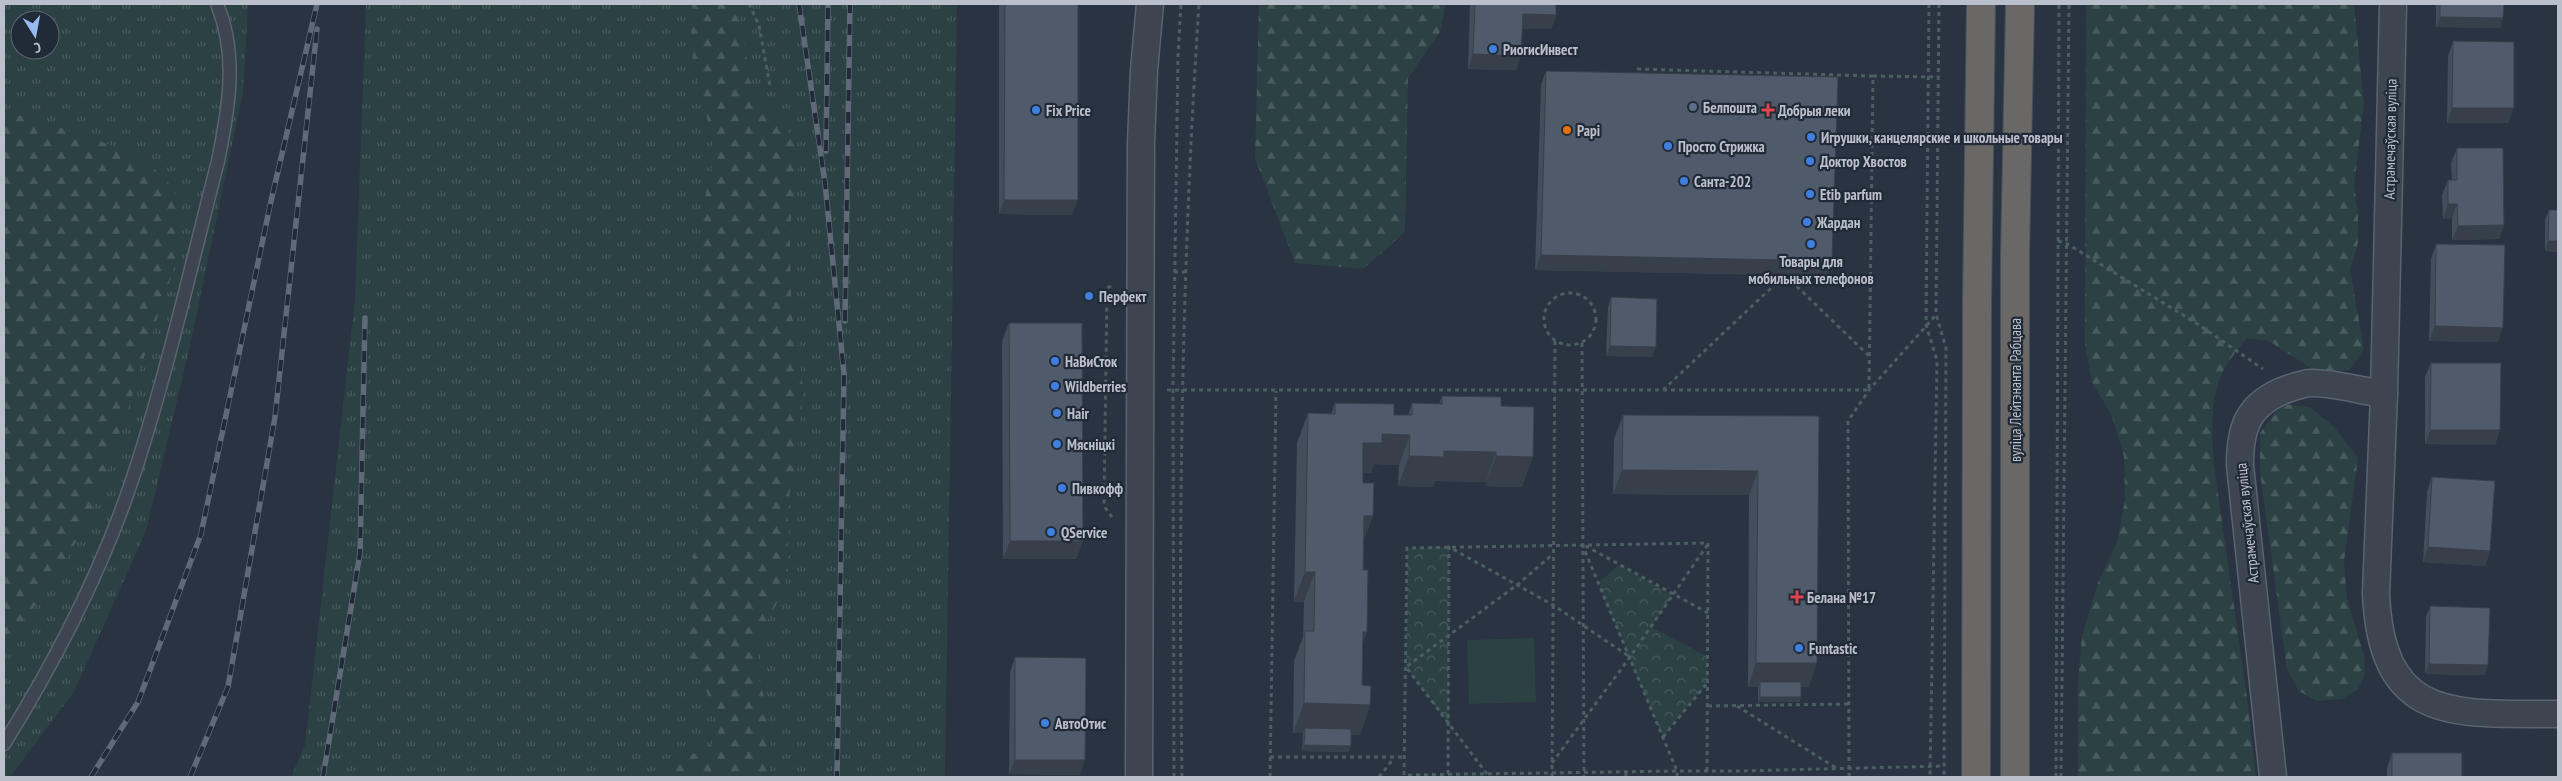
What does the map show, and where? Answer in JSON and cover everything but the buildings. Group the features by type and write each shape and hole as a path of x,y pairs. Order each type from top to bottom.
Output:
{"highway":[{"path":"1976,777 1977,313 1981,4"},
{"name":"вуліца Лейтэнанта Рабцава","path":"2016,777 2015,255 2020,4"}],"street":[{"path":"1139,777 1141,143 1144,70 1150,4"},
{"name":"Астрамечаўская вуліца","path":"2393,4 2384,394 2376,594 2377,622 2382,645 2391,665 2416,695 2431,704 2477,713 2558,714"},
{"name":"Астрамечаўская вуліца","path":"2273,777 2240,465 2240,440 2247,420 2266,399 2290,388 2311,383 2384,394"}],"lane":[{"path":"4,744 65,640 105,550 137,466 218,160 228,114 231,66 226,26 217,4"}],"path":[{"path":"749,4 759,25 770,86"},
{"path":"1174,777 1174,272 1178,56 1181,4"},
{"path":"1182,777 1180,623 1181,390 1199,4"},
{"path":"1929,4 1926,325 1937,360 1930,777"},
{"path":"1939,4 1936,314 1946,348 1944,777"},
{"path":"2056,777 2059,4"},
{"path":"2061,777 2069,4"},
{"path":"1637,78 1638,70 1939,77"},
{"path":"1789,81 1790,73"},
{"path":"1869,390 1873,76"},
{"path":"2058,241 2066,243 2196,323 2290,388"},
{"path":"1174,272 1186,272"},
{"path":"1662,390 1786,275 1870,357"},
{"path":"1572,292 1590,301 1596,310 1597,320 1594,330 1582,343 1569,345 1555,340 1545,327 1544,317 1546,307 1553,299 1562,294 1572,292"},
{"path":"1849,777 1848,421 1869,390 1936,314"},
{"path":"1552,775 1555,340"},
{"path":"1582,343 1584,777"},
{"path":"1141,391 1869,390"},
{"path":"1270,777 1276,391"},
{"path":"1708,543 1408,548 1404,775 1552,775 1584,772 1944,766"},
{"path":"1552,763 1630,657 1708,543"},
{"path":"1707,771 1708,543"},
{"path":"1582,544 1708,613"},
{"path":"1582,544 1677,771 1677,777"},
{"path":"1449,547 1553,605 1630,657"},
{"path":"1448,774 1449,547"},
{"path":"1406,667 1517,585 1553,554"},
{"path":"1406,667 1487,774"},
{"path":"1663,737 1708,682"},
{"path":"1708,706 1849,704"},
{"path":"1737,706 1837,769"},
{"path":"1270,757 1404,757"},
{"path":"1379,777 1394,757"},
{"path":"1736,777 1739,770"},
{"path":"1626,772 1626,777"}],"green space":[{"path":"4,4 248,4 243,92 190,346 146,531 74,692 10,777 4,777"},
{"path":"366,4 957,4 945,777 291,777 305,745 355,299"},
{"path":"693,4 737,4 743,28 749,79 759,96 788,130 797,148 798,172 790,225 790,258 792,317 798,337 803,391 798,448 788,503 788,574 780,598 767,620 758,644 757,672 767,707 771,744 770,777 658,777 666,766 678,759 704,750 716,740 720,726 718,711 693,667 687,648 688,601 697,526 700,253 706,191 714,157 712,133 699,89 693,51 690,20"},
{"path":"1259,4 1446,4 1440,32 1408,78 1405,232 1363,269 1295,263 1255,158"},
{"path":"2086,4 2354,4 2364,103 2354,185 2358,212 2358,243 2350,269 2364,349 2349,370 2318,373 2269,341 2247,338 2228,362 2217,388 2214,401 2212,428 2214,465 2247,698 2256,777 2078,777 2078,679 2082,636 2098,582 2117,542 2125,500 2124,456 2111,414 2092,382 2085,344"},
{"path":"4,111 70,130 117,148 138,159 156,171 170,185 180,209 181,223 178,250 171,279 119,438 94,505 66,558 4,649"},
{"path":"2282,404 2310,407 2334,427 2358,458 2344,561 2347,599 2364,655 2365,674 2358,689 2342,699 2317,701 2299,691 2287,670 2260,472 2260,433"},
{"path":"1449,547 1449,725 1406,667 1407,548"},
{"path":"1619,565 1673,595 1651,627 1708,657 1708,682 1663,737 1598,583"},
{"path":"1534,638 1536,702 1469,704 1467,640"}],"railway":[{"path":"91,777 138,702 201,534 271,201 317,4"},
{"path":"799,4 825,183 844,374 837,777"},
{"path":"826,151 828,4"},
{"path":"845,321 850,4"},
{"path":"190,777 228,687 275,417 317,29"},
{"path":"323,777 360,553 365,318"}],"place":[{"name":"РиогисИнвест","path":"1493,49"},
{"name":"Белпошта","path":"1693,107"},
{"name":"Fix Price","path":"1036,110"},
{"name":"Добрыя леки","path":"1768,110"},
{"name":"Papi","path":"1567,130"},
{"name":"Игрушки, канцелярские и школьные товары","path":"1811,137"},
{"name":"Просто Стрижка","path":"1668,146"},
{"name":"Доктор Хвостов","path":"1810,161"},
{"name":"Санта-202","path":"1684,181"},
{"name":"Etib parfum","path":"1810,194"},
{"name":"Жардан","path":"1807,222"},
{"name":"Товары для мобильных телефонов","path":"1811,244"},
{"name":"Перфект","path":"1089,296"},
{"name":"НаВиСток","path":"1055,361"},
{"name":"Wildberries","path":"1055,386"},
{"name":"Hair","path":"1057,413"},
{"name":"Мясніцкі","path":"1057,444"},
{"name":"Пивкофф","path":"1062,488"},
{"name":"QService","path":"1051,532"},
{"name":"Белана №17","path":"1797,597"},
{"name":"Funtastic","path":"1799,648"},
{"name":"АвтоОтис","path":"1045,723"}]}
